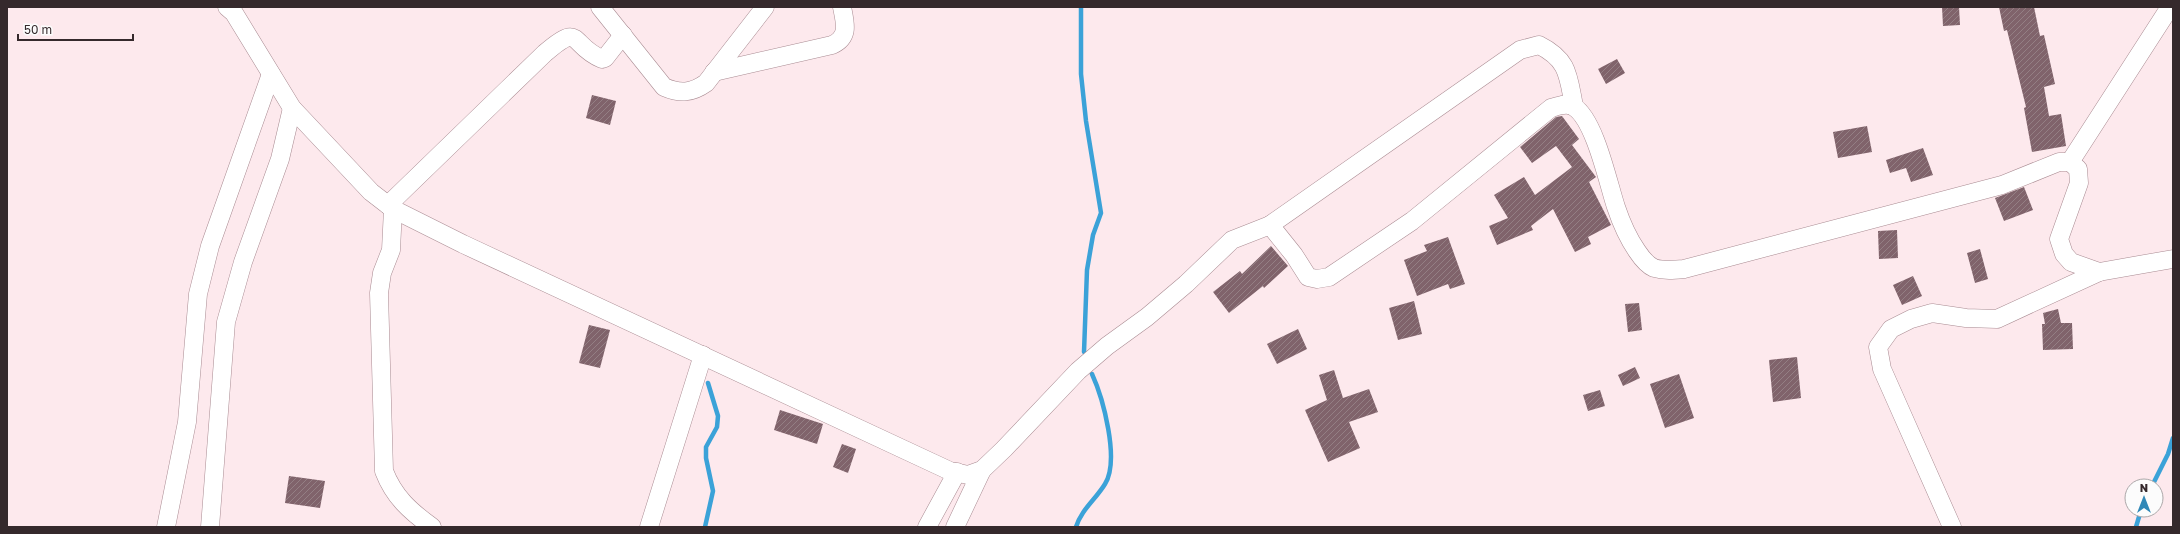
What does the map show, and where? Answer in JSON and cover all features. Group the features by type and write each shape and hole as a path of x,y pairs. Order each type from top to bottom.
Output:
{"street":[{"path":"600,7 664,87 673,91 696,91 706,83 765,7"},
{"path":"714,72 832,45 839,42 844,36 846,28 842,7"},
{"path":"2070,162 2170,7"},
{"path":"234,9 292,108 371,192 390,207 463,244 950,471 968,474 982,470"},
{"path":"432,527 407,508 396,496 384,471 379,292 381,277 391,250 390,207 545,52 563,37 573,37 602,59 605,58 622,35"},
{"path":"955,527 982,470 1078,371 1107,346 1175,294 1232,240 1270,225 1520,50 1539,45 1554,53 1566,70 1574,106 1582,115 1597,144 1616,208 1630,240 1642,258 1653,268 1667,270 1684,269 2002,185 2059,162 2070,162 2078,169 2079,183 2059,239 2064,254 2071,262 2099,272"},
{"path":"166,527 187,422 198,294 210,246 271,74"},
{"path":"1270,225 1294,254 1308,277 1317,279 1329,277 1412,221 1551,108 1564,104 1574,106"},
{"path":"210,527 226,322 244,262 280,159 292,108"},
{"path":"1952,527 1882,369 1878,346 1891,329 1911,319 1932,313 1966,318 1997,319 2099,272 2173,259"},
{"path":"649,527 703,355"},
{"path":"927,527 957,472"}],"building":[{"path":"1942,7 1959,7 1960,25 1943,26"},
{"path":"1999,7 2034,7 2040,36 2044,35 2055,84 2044,87 2049,116 2061,114 2066,146 2032,152 2024,108 2026,107 2007,30 2004,31"},
{"path":"1617,59 1625,73 1606,84 1598,69"},
{"path":"592,95 616,101 610,125 586,118"},
{"path":"1562,116 1579,139 1572,145 1596,177 1589,182 1611,225 1588,237 1591,244 1575,252 1553,209 1531,226 1533,230 1497,245 1489,226 1508,218 1494,195 1524,177 1535,195 1572,167 1556,146 1532,163 1520,147 1556,117"},
{"path":"1867,126 1872,152 1838,158 1833,132"},
{"path":"1923,148 1933,175 1911,182 1906,168 1890,173 1886,160"},
{"path":"2024,187 2033,210 2004,221 1995,198"},
{"path":"1897,230 1898,258 1879,259 1878,231"},
{"path":"1448,237 1465,284 1450,289 1448,284 1417,296 1404,260 1427,251 1424,245"},
{"path":"1271,246 1288,266 1264,288 1263,286 1229,313 1213,292 1240,271 1242,274"},
{"path":"1980,249 1988,279 1975,283 1967,253"},
{"path":"1913,276 1922,296 1902,305 1893,285"},
{"path":"1414,301 1422,334 1398,340 1389,308"},
{"path":"1639,303 1642,330 1628,332 1625,304"},
{"path":"2058,309 2061,323 2072,323 2073,349 2043,350 2042,324 2045,324 2043,313"},
{"path":"589,325 610,330 600,368 579,363"},
{"path":"1298,329 1307,349 1277,364 1267,344"},
{"path":"1797,357 1801,398 1773,402 1769,360"},
{"path":"1635,367 1640,378 1623,386 1618,375"},
{"path":"1334,370 1343,398 1369,389 1378,412 1349,422 1360,448 1328,462 1305,410 1327,400 1319,375"},
{"path":"1679,374 1694,418 1665,428 1650,384"},
{"path":"1600,390 1605,406 1588,411 1583,395"},
{"path":"780,410 823,424 817,444 774,430"},
{"path":"842,444 856,449 848,473 833,467"},
{"path":"289,476 325,481 320,508 285,503"}],"waterway":[{"path":"1081,7 1081,74 1086,121 1101,213 1093,235 1087,270 1084,352"},
{"path":"1076,527 1081,515 1105,484 1109,473 1111,460 1105,413 1092,374"},
{"path":"705,527 713,491 706,458 706,447 717,427 718,416 708,383"},
{"path":"2156,478 2168,454 2173,438"},
{"path":"2136,527 2139,518"}]}
